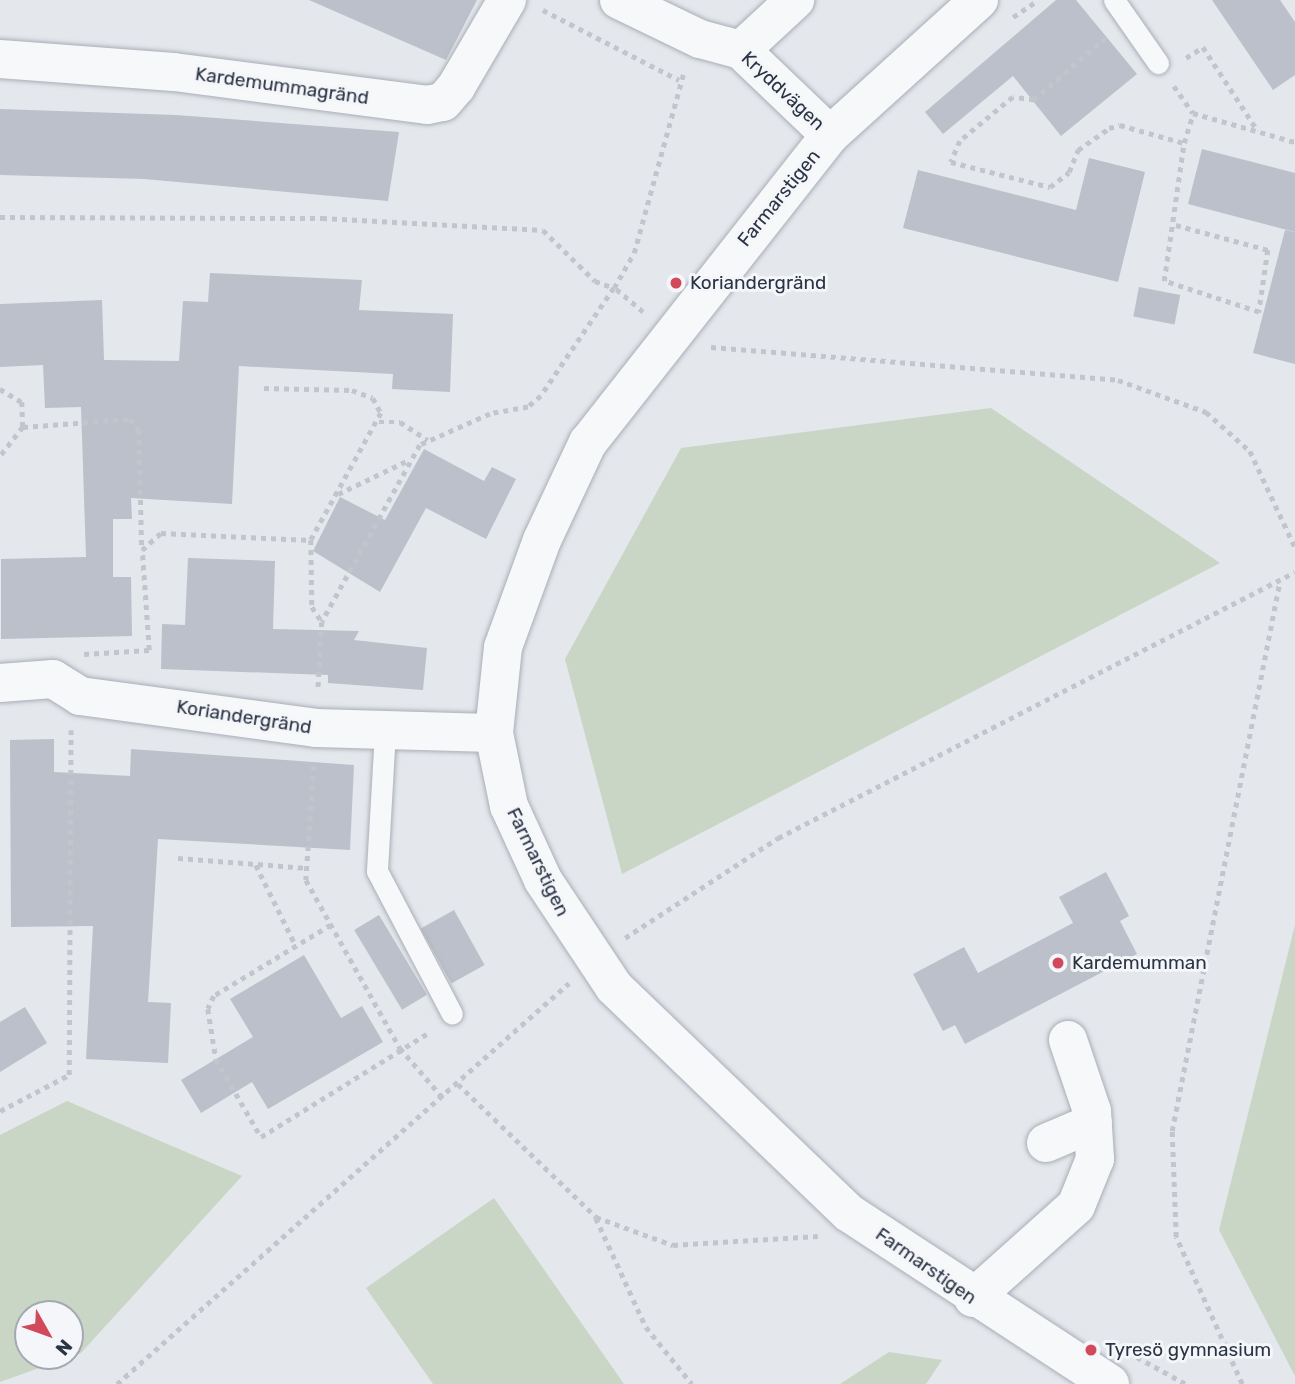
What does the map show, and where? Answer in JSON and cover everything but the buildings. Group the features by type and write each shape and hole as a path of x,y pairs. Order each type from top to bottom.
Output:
{"street":[{"name":"Kryddvägen","path":"619,0 700,39 741,50 830,135"},
{"path":"741,50 795,0"},
{"name":"Kardemummagränd","path":"0,59 174,72 426,105 443,102 521,3"},
{"name":"Farmarstigen","path":"992,11 830,135 692,339 588,442 542,540 503,647 494,733 509,806 543,880 614,987 849,1213 973,1298 1110,1384"},
{"name":"Koriandergränd","path":"0,683 53,679 71,673 316,728 494,733"},
{"path":"973,1298 1076,1206 1095,1159 1093,1123 1068,1040"},
{"path":"1046,1143 1093,1123"}],"lane":[{"path":"1114,0 1161,68"},
{"path":"385,731 377,871 452,1014"}],"path":[{"path":"992,11 1038,0"},
{"path":"521,3 679,80"},
{"path":"1128,20 1034,100 1013,97 960,141 951,162 1050,187 1069,172 1078,150 1120,125 1184,143"},
{"path":"443,1098 405,1054 306,880 321,622 410,459 428,440 490,414 528,407 541,396 614,288 634,253 679,80 700,39"},
{"path":"1259,131 1203,47 1161,68 1192,113 1295,142"},
{"path":"1176,225 1268,250 1259,312 1170,287 1164,281 1176,225 1184,143 1192,113"},
{"path":"0,217 322,218 542,230 595,281 614,288 692,339 1118,380 1206,412 1250,451 1295,547"},
{"path":"0,388 22,402 23,427 0,456"},
{"path":"264,388 352,390 373,398 378,422 311,540 312,607 321,622"},
{"path":"0,1111 69,1075 71,673 149,650 142,550 139,430 130,419 23,427"},
{"path":"378,422 400,422 428,440"},
{"path":"337,494 410,459"},
{"path":"142,550 153,535 175,531 311,540"},
{"path":"612,946 778,838 1279,585 1295,572"},
{"path":"1242,1384 1176,1237 1172,1131 1279,585"},
{"path":"178,858 307,868"},
{"path":"256,864 296,946"},
{"path":"331,925 214,996 208,1009 216,1059 261,1137 405,1054 452,1014"},
{"path":"117,1384 443,1098 570,981"},
{"path":"458,1084 596,1217 646,1326 692,1384"},
{"path":"596,1217 673,1245 830,1235"}],"green space":[{"path":"991,408 1220,563 622,874 565,659 681,448"},
{"path":"1295,925 1295,1376 1219,1230"},
{"path":"67,1101 242,1176 84,1350 84,1300 14,1300 14,1370 34,1370 0,1382 0,1135"},
{"path":"494,1198 624,1384 433,1384 366,1288"},
{"path":"889,1352 942,1360 926,1384 840,1384"}],"place":[{"name":"Koriandergränd","path":"676,283"},
{"name":"Kardemumman","path":"1058,963"},
{"name":"Tyresö gymnasium","path":"1091,1350"}]}
